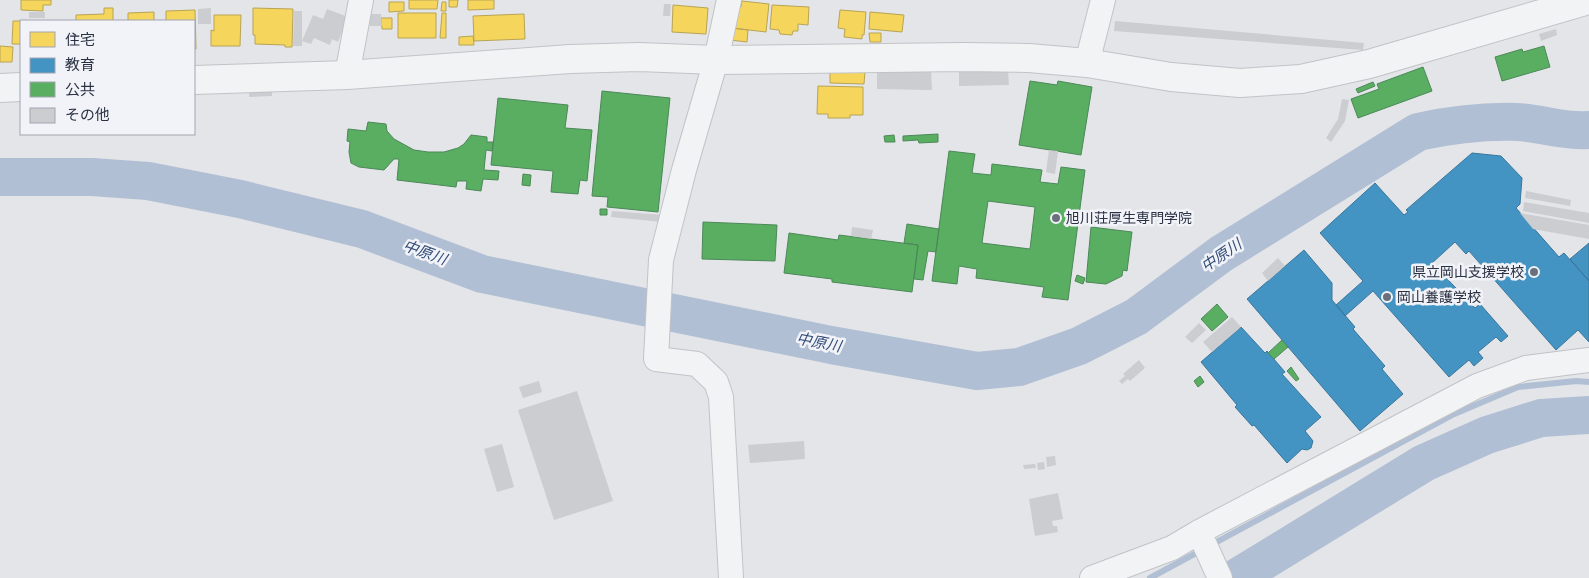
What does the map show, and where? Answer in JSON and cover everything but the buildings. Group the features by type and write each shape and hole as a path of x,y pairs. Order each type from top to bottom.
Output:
{"street":[{"path":"347,75 361,0"},
{"path":"729,0 716,60 684,170 661,260 656,358 696,364 716,382 721,397 731,578"},
{"path":"1087,63 1103,0"},
{"path":"195,80 347,75 638,56 716,60 1029,58 1087,63 1171,77 1240,83 1300,79 1369,64 1589,0"},
{"path":"0,88 20,87"},
{"path":"1092,578 1201,537 1477,386 1526,368 1589,360"},
{"path":"1201,537 1220,578"}],"waterway":[{"name":"中原川","path":"0,177 92,177 148,181 240,199 362,229 482,274 831,345 977,371 1019,367 1079,346 1136,317 1221,254 1418,132 1442,127 1492,122 1526,123 1571,130 1589,130"},
{"path":"1150,578 1452,415 1518,387 1576,381 1589,382"},
{"path":"1236,578 1424,463 1487,435 1541,418 1589,415"}],"place":[{"name":"旭川荘厚生専門学院","path":"1056,218"},
{"name":"県立岡山支援学校","path":"1534,272"},
{"name":"岡山養護学校","path":"1387,297"}]}
